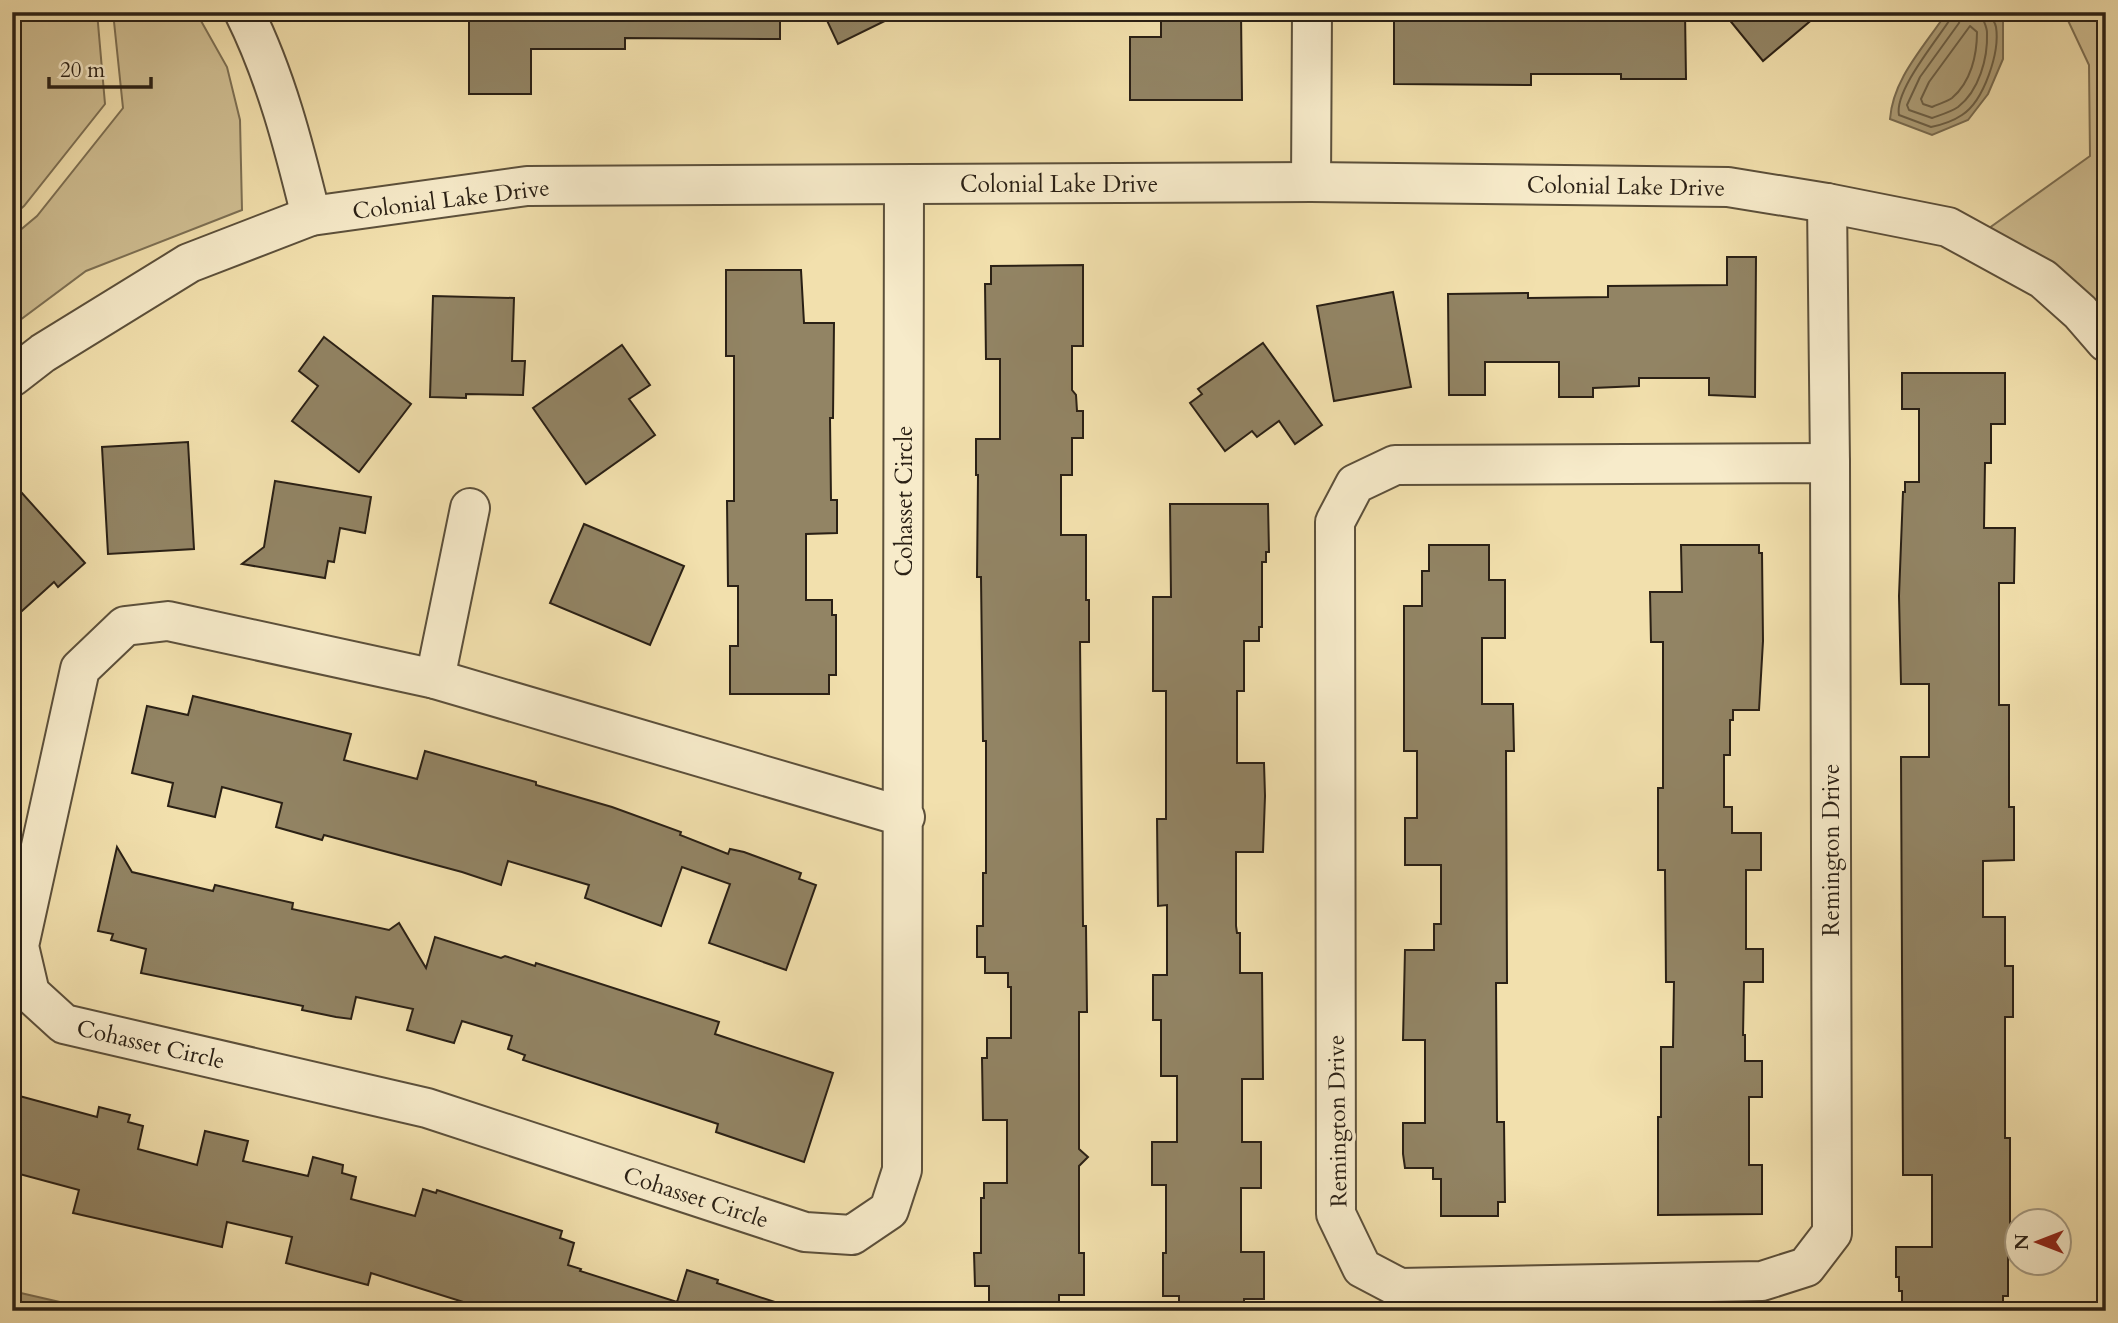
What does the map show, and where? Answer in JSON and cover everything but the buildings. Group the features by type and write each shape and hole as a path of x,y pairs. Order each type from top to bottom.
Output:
{"street":[{"path":"244,12 253,29 291,133 311,216"},
{"path":"1311,12 1311,182"},
{"name":"Colonial Lake Drive","path":"12,377 43,353 189,263 311,216 527,186 1311,182 1728,187 1828,203 1948,227 2043,279 2080,312 2106,342"},
{"name":"Cohasset Circle","path":"904,185 905,817 902,1170 889,1210 852,1235 805,1232 427,1108 64,1024 30,993 19,946 80,669 125,626 168,621 435,679 905,817"},
{"name":"Remington Drive","path":"1828,203 1830,463 1832,1233 1807,1267 1762,1281 1400,1287 1362,1268 1336,1214 1335,522 1355,484 1395,465 1830,463"},
{"path":"435,679 470,508"}],"shaded area":[{"path":"12,12 97,12 105,104 24,206 12,216"},
{"path":"113,12 196,12 227,67 240,120 242,210 86,271 12,326 12,237 37,216 123,108"},
{"path":"2064,12 2106,12 2106,323 1978,236 2090,156 2089,65"}],"water":[{"path":"1947,12 1986,12 2003,17 2003,59 1988,94 1968,120 1932,135 1890,119 1892,104 1904,76"},
{"path":"12,1291 99,1311 12,1311"}]}
